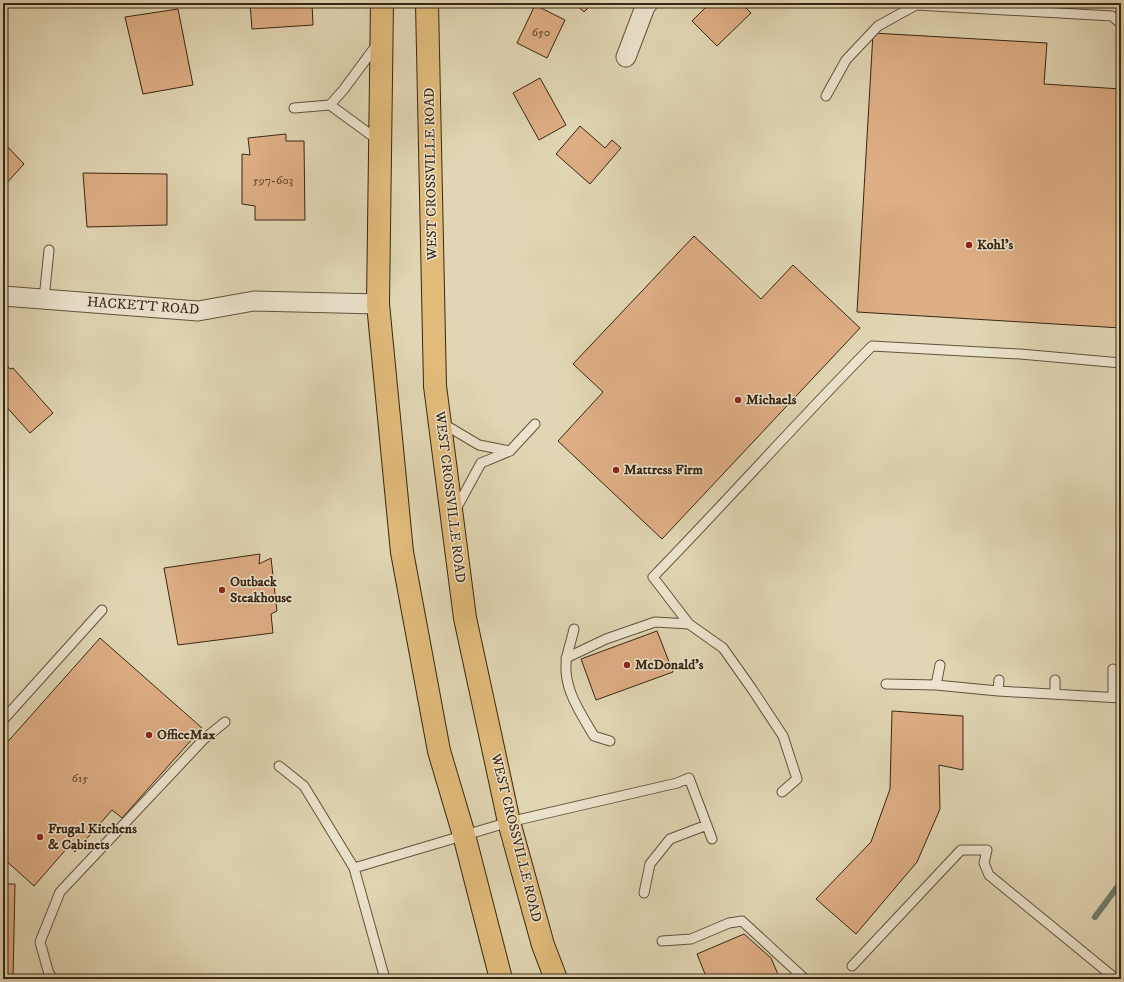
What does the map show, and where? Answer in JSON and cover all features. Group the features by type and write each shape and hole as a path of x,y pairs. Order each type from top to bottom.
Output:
{"main road":[{"path":"382,3 378,304 402,552 439,751 464,835 501,979"},
{"name":"WEST CROSSVILLE ROAD","path":"427,3 435,386 465,618 509,822 543,945 556,979"}],"street":[{"path":"626,57 645,7 648,3"},
{"name":"HACKETT ROAD","path":"3,296 198,311 254,301 378,304"}],"lane":[{"path":"826,96 846,60 878,26 916,5 1112,16 1121,24"},
{"path":"330,105 344,89 382,37"},
{"path":"294,108 330,105 381,142"},
{"path":"44,299 49,250"},
{"path":"782,792 797,779 783,736 723,648 689,624 653,577 805,414 872,346 1020,354 1121,363"},
{"path":"440,422 479,445 510,451"},
{"path":"452,516 481,464 510,451 535,424"},
{"path":"3,720 102,610"},
{"path":"566,658 606,639 655,622 689,624"},
{"path":"574,629 566,658 566,679 573,700 594,736 610,741"},
{"path":"936,685 940,665"},
{"path":"886,684 936,685 998,691 1117,697 1113,669"},
{"path":"998,691 999,680"},
{"path":"1055,680 1055,694"},
{"path":"54,979 49,974 40,942 60,892 204,739 225,722"},
{"path":"279,766 304,786 354,868 386,979"},
{"path":"354,868 509,822 677,783 689,778 712,839"},
{"path":"644,893 650,864 670,839 707,825"},
{"path":"852,966 961,850 987,850 984,864 989,875 1116,979 1121,972"},
{"path":"662,941 691,939 729,923 742,921 805,979"}],"building":[{"path":"250,3 312,3 313,25 252,29"},
{"path":"574,3 593,3 584,12"},
{"path":"710,3 741,3 751,13 717,46 692,21"},
{"path":"535,5 565,20 547,58 517,43"},
{"path":"178,9 193,85 143,94 125,17"},
{"path":"873,33 1047,43 1044,84 1121,89 1121,328 857,312"},
{"path":"540,78 566,125 539,140 513,93"},
{"path":"580,126 605,148 612,140 621,148 590,184 556,154"},
{"path":"286,134 286,141 304,141 305,220 255,220 255,206 242,204 242,154 250,155 248,138"},
{"path":"3,142 24,164 3,187"},
{"path":"83,173 167,174 167,225 87,227"},
{"path":"694,236 761,299 793,265 860,328 662,539 558,441 603,392 573,364"},
{"path":"5,363 10,369 13,368 53,413 30,433 3,403 3,364"},
{"name":"Outback Steakhouse","path":"260,554 259,564 271,558 277,611 271,614 273,633 178,645 164,568"},
{"name":"McDonald's","path":"657,631 673,672 596,700 581,659"},
{"path":"100,638 202,728 122,818 112,810 75,852 69,846 34,886 3,858 3,747"},
{"path":"892,711 963,716 963,770 939,765 940,809 917,862 856,934 816,899 871,842 890,789"},
{"path":"3,884 15,884 13,979 3,979"},
{"path":"744,934 771,958 780,979 707,979 697,954"}],"waterway":[{"path":"1095,917 1121,882"}],"place":[{"name":"Kohl's","path":"969,245"},
{"name":"Michaels","path":"738,400"},
{"name":"Mattress Firm","path":"616,470"},
{"name":"Outback Steakhouse","path":"222,590"},
{"name":"McDonald's","path":"627,665"},
{"name":"OfficeMax","path":"149,735"},
{"name":"Frugal Kitchens & Cabinets","path":"40,837"}]}
